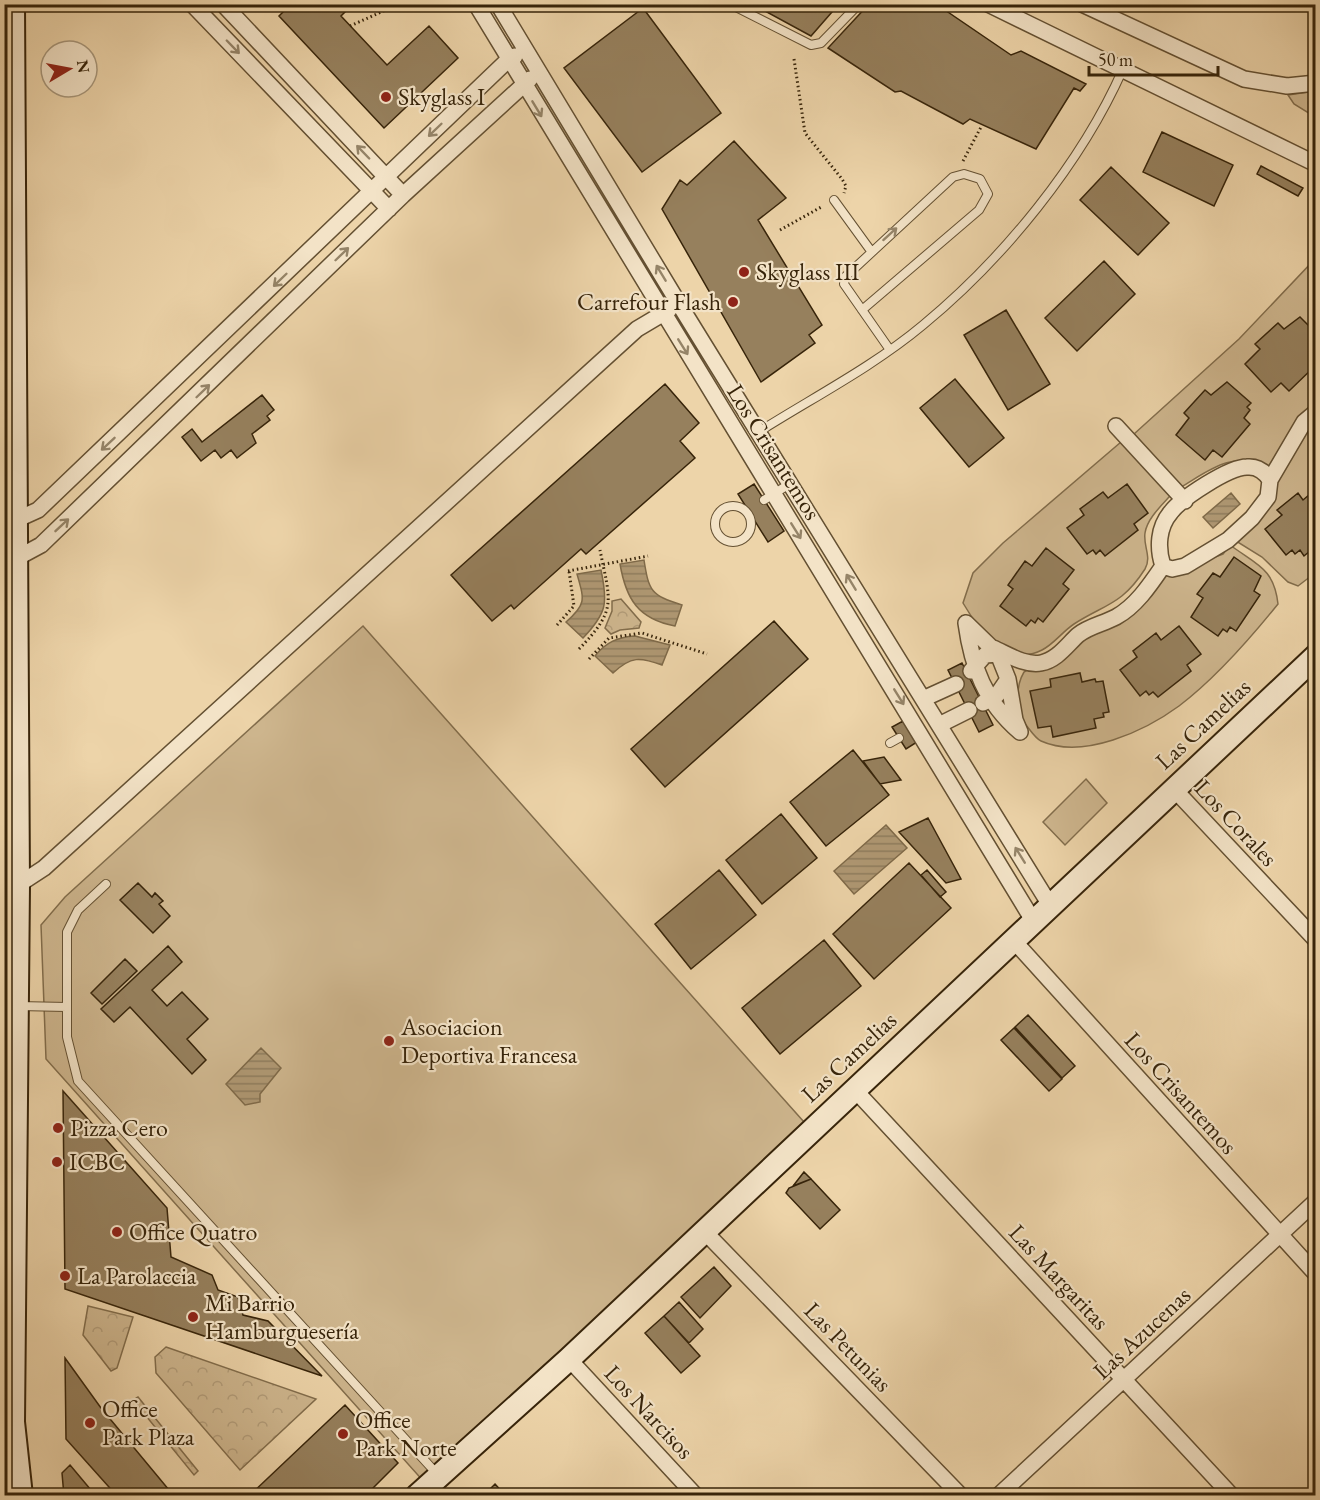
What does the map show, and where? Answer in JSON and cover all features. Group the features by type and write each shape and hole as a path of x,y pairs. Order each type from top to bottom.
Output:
{"street":[{"path":"13,4 18,885 13,1422 21,1496"},
{"path":"223,4 403,195"},
{"name":"Los Crisantemos","path":"476,4 522,84 662,313 769,497 852,621 912,728 1034,922"},
{"name":"Los Crisantemos","path":"498,4 679,304 760,431 1050,905"},
{"path":"988,4 1316,165"},
{"path":"1082,4 1244,79 1287,86 1316,83"},
{"path":"200,7 389,209"},
{"path":"16,520 38,510 508,60 526,50"},
{"path":"15,559 41,545 403,195 522,84 539,72"},
{"path":"18,885 44,868 637,329 679,304"},
{"path":"1162,566 1180,569 1228,540 1252,518 1268,497 1270,480 1304,422 1316,412"},
{"path":"130,424 149,443"},
{"path":"1116,426 1185,501"},
{"path":"996,651 1008,679 1013,712 1020,732 987,701 971,671 966,623 996,651 1017,659 1043,663 1062,651 1078,635 1115,617 1131,606 1162,566 1159,539 1170,512 1213,481 1247,466 1263,470 1270,480"},
{"path":"852,621 869,611"},
{"path":"971,671 985,655 996,651"},
{"name":"Las Camelias","path":"418,1495 569,1359 703,1230 1316,656"},
{"path":"987,701 1005,688 1008,679"},
{"path":"923,699 956,684"},
{"path":"912,728 969,710"},
{"name":"Los Corales","path":"1173,789 1316,940"},
{"name":"Los Crisantemos","path":"1014,941 1316,1274"},
{"name":"Las Margaritas","path":"854,1089 1232,1496"},
{"name":"Las Azucenas","path":"998,1496 1316,1201"},
{"name":"Las Petunias","path":"703,1230 961,1496"},
{"name":"Los Narcisos","path":"569,1359 696,1496"}],"lane":[{"path":"730,4 811,45 820,43 859,4"},
{"path":"760,431 890,350 924,325 960,290 1004,245 1048,194 1090,134 1123,69"},
{"path":"862,310 986,201 988,194 980,179 974,175 959,174 953,177 845,277 844,284 862,310 890,350"},
{"path":"834,200 871,251"},
{"path":"769,497 791,483"},
{"path":"734,506 747,511 751,524 746,537 736,542 720,537 716,520 722,510 734,506"},
{"path":"890,743 899,738"},
{"path":"106,884 78,910 67,933 67,1037 78,1081 439,1476"},
{"path":"17,1006 67,1007"}],"path":[{"path":"350,26 399,4"},
{"path":"780,230 842,195 846,186 806,133 794,59"},
{"path":"959,174 981,127"},
{"path":"579,649 600,628 610,599 600,550"},
{"path":"557,624 574,606 569,571 648,556"},
{"path":"589,659 609,638 642,633 707,654"}],"green space":[{"path":"1315,91 1315,117 1294,104 1288,95"},
{"path":"1315,259 1315,405 1274,468 1260,470 1241,461 1231,462 1210,470 1181,487 1134,434 1239,339"},
{"path":"1315,414 1315,573 1298,586 1288,582 1262,557 1236,541 1272,489"},
{"path":"1121,442 1170,496 1146,528 1148,560 1145,569 1121,597 1074,624 1042,650 1029,654 1017,654 1006,650 985,634 963,603 973,573 1003,543"},
{"path":"1230,545 1263,568 1273,582 1278,604 1219,671 1179,706 1149,725 1113,740 1076,747 1058,746 1041,741 1035,736 1020,713 1018,692 1024,672 1106,620 1149,581 1223,554"},
{"path":"621,599 641,622 639,628 620,630 611,634 605,628 612,611 612,601"},
{"name":"Asociacion Deportiva Francesa","path":"363,626 804,1122 425,1483 46,1059 41,925 65,897"},
{"path":"1086,779 1107,803 1065,845 1043,822"},
{"path":"88,1306 133,1317 117,1368 111,1371 83,1335"},
{"path":"166,1347 316,1399 240,1470 156,1373 155,1357"},
{"path":"138,1397 198,1471 194,1475 133,1400"}],"shaded area":[{"path":"1231,493 1240,504 1213,528 1203,517"},
{"path":"644,560 653,591 682,605 675,626 662,623 643,613 630,597 620,564"},
{"path":"601,570 605,591 604,607 597,621 583,638 566,622 578,610 582,601 577,574"},
{"path":"635,636 670,645 662,665 648,660 636,660 625,663 613,673 595,656 613,641"},
{"path":"886,825 907,848 854,894 834,871"},
{"path":"261,1048 281,1068 260,1094 260,1102 245,1105 226,1084"}],"building":[{"name":"Skyglass I","path":"291,4 353,4 341,16 387,65 429,26 458,58 384,128 279,16"},
{"path":"752,4 839,4 811,36"},
{"path":"869,4 914,4 921,11 928,4 936,4 1011,55 1021,51 1086,84 1080,91 1074,88 1036,149 970,119 963,124 901,91 895,92 828,48"},
{"path":"643,8 721,113 642,172 564,68"},
{"path":"1162,132 1233,165 1214,206 1143,172"},
{"name":"Skyglass III","path":"734,141 786,198 758,220 822,325 809,335 815,343 761,382 662,209 680,180 687,185"},
{"path":"1261,166 1303,188 1298,196 1257,174"},
{"path":"1111,167 1169,223 1138,255 1080,200"},
{"path":"1104,261 1135,294 1077,351 1045,318"},
{"path":"1006,310 1050,384 1008,410 964,335"},
{"path":"1300,317 1316,333 1316,365 1289,391 1281,383 1271,392 1245,364 1260,349 1255,344 1278,323 1284,329"},
{"path":"955,379 1004,438 969,467 920,408"},
{"path":"1227,382 1251,403 1247,407 1250,410 1244,418 1250,424 1222,457 1213,450 1205,460 1176,435 1189,418 1184,413 1205,390 1211,395"},
{"path":"665,384 699,423 680,441 695,458 586,554 581,549 514,609 511,605 492,621 451,575"},
{"path":"262,395 274,410 267,416 270,420 252,434 256,443 237,458 231,450 221,458 215,450 201,461 182,437 192,429 202,442"},
{"path":"754,484 784,531 768,542 738,494"},
{"path":"1127,484 1148,513 1134,524 1138,530 1105,556 1100,550 1096,554 1093,550 1087,554 1067,528 1084,515 1080,509 1103,492 1108,498"},
{"path":"1316,489 1316,546 1304,556 1300,550 1295,554 1292,550 1286,555 1265,529 1282,515 1277,510 1298,493 1303,500"},
{"path":"1046,548 1074,570 1063,584 1069,589 1043,622 1038,618 1035,623 1031,620 1026,626 1000,606 1013,589 1008,585 1025,561 1032,566"},
{"path":"1234,557 1261,576 1254,591 1260,595 1236,631 1230,627 1227,632 1223,629 1218,636 1191,617 1203,598 1197,594 1213,573 1220,577"},
{"path":"774,621 808,659 665,787 631,749"},
{"path":"1179,626 1201,654 1187,665 1191,671 1158,697 1153,692 1149,695 1146,691 1140,696 1120,670 1137,657 1133,651 1156,633 1161,640"},
{"path":"962,663 993,725 979,732 948,670"},
{"path":"1080,673 1082,682 1095,679 1096,682 1103,681 1109,712 1103,713 1104,717 1094,719 1096,728 1053,737 1051,726 1038,728 1030,691 1051,687 1050,679"},
{"path":"903,721 917,742 906,749 892,727"},
{"path":"853,750 889,795 826,846 790,802"},
{"path":"884,757 901,780 880,784 863,761"},
{"path":"781,814 817,858 762,904 726,860"},
{"path":"928,818 961,879 946,883 899,832"},
{"path":"909,863 951,908 874,979 833,934"},
{"path":"719,870 756,915 691,969 655,924"},
{"path":"927,870 946,892 940,897 921,875"},
{"path":"138,883 152,897 155,893 163,901 159,904 170,916 153,933 120,900"},
{"path":"824,940 861,986 780,1054 742,1008"},
{"path":"168,946 182,962 152,990 167,1006 182,992 208,1019 187,1039 206,1060 192,1074 130,1007 114,1022 101,1009"},
{"path":"125,959 137,971 102,1004 91,993"},
{"path":"1028,1015 1075,1066 1062,1078 1015,1027"},
{"path":"1014,1028 1062,1079 1049,1091 1001,1040"},
{"name":"Office Quatro","path":"63,1091 167,1208 171,1257 212,1275 218,1290 238,1297 243,1315 268,1321 322,1376 65,1289"},
{"path":"804,1172 811,1179 793,1186"},
{"path":"811,1179 840,1210 820,1229 786,1193 789,1188"},
{"path":"714,1267 731,1286 700,1318 681,1297"},
{"path":"679,1302 703,1329 689,1343 664,1316"},
{"path":"664,1316 700,1356 681,1373 645,1333"},
{"name":"Office Park Plaza","path":"65,1358 101,1408 174,1496 117,1496 66,1439"},
{"name":"Office Park Norte","path":"345,1405 398,1463 365,1496 249,1496"},
{"path":"70,1465 96,1496 64,1496 62,1473"},
{"path":"495,1484 506,1496 483,1496"}],"place":[{"name":"Skyglass I","path":"386,97"},
{"name":"Skyglass III","path":"744,272"},
{"name":"Carrefour Flash","path":"733,302"},
{"name":"Asociacion Deportiva Francesa","path":"389,1041"},
{"name":"Pizza Cero","path":"58,1128"},
{"name":"ICBC","path":"57,1162"},
{"name":"Office Quatro","path":"117,1232"},
{"name":"La Parolaccia","path":"65,1276"},
{"name":"Mi Barrio Hamburguesería","path":"193,1317"},
{"name":"Office Park Plaza","path":"90,1423"},
{"name":"Office Park Norte","path":"343,1434"}]}
